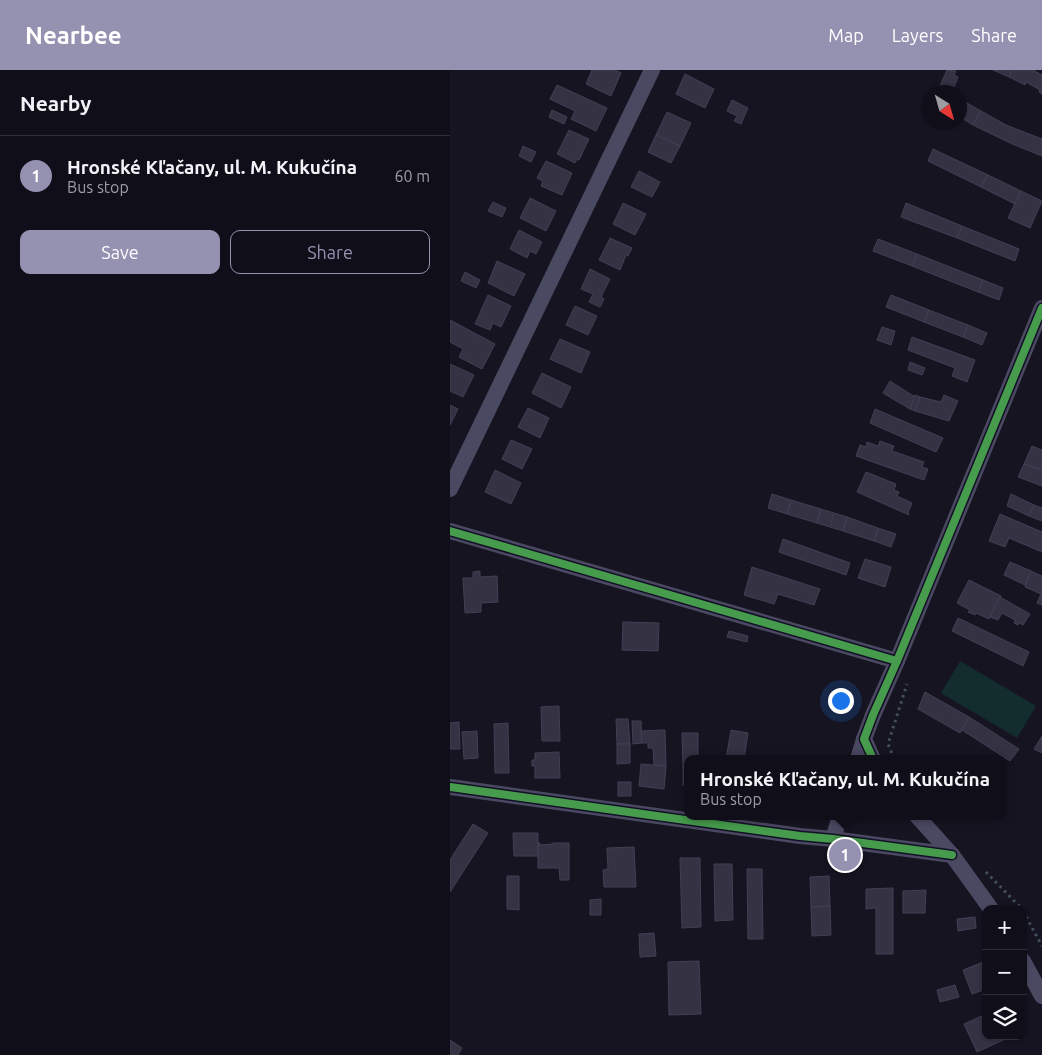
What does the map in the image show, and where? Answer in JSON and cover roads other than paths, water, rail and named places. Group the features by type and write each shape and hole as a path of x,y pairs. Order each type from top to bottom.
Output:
{"street":[{"path":"450,489 652,70"},
{"path":"859,755 873,715 1042,308"},
{"path":"450,531 897,661"},
{"path":"864,739 871,755"},
{"path":"450,787 684,820"},
{"path":"686,820 952,855"},
{"path":"834,839 839,820"},
{"path":"920,820 952,855 988,905"},
{"path":"1027,968 1042,994"}],"place":[{"name":"Hronské Kľačany, ul. M. Kukučína","path":"845,855"}]}
